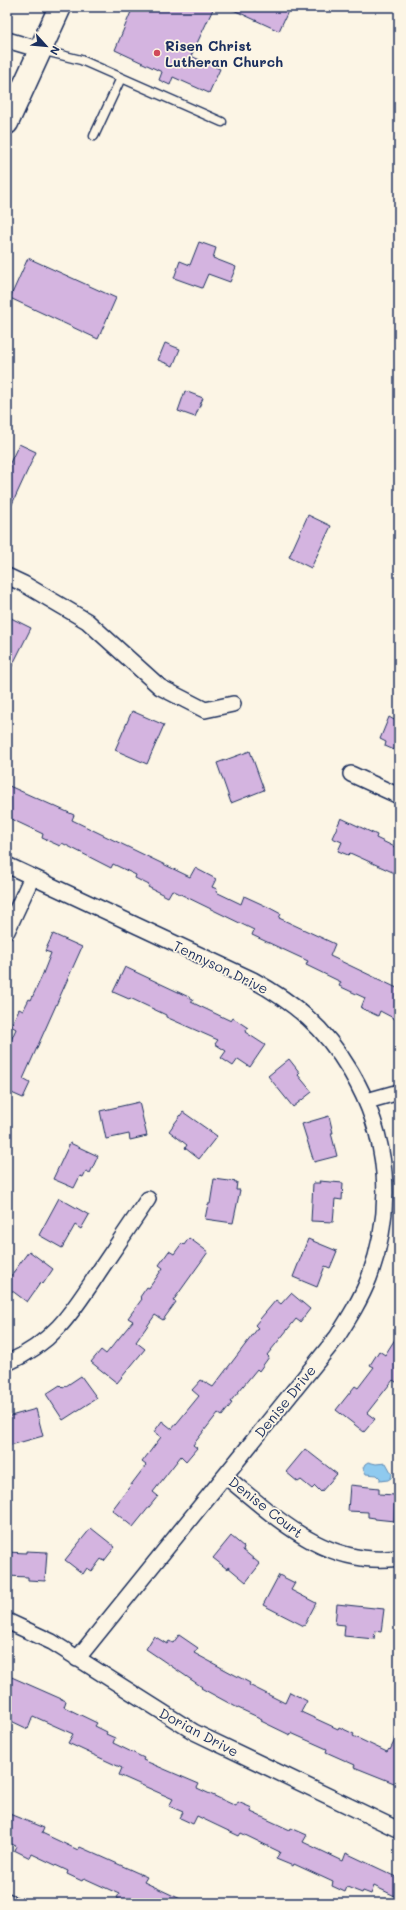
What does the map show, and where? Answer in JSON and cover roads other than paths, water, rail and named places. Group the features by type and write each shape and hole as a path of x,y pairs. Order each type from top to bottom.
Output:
{"main road":[{"path":"7,123 60,7"}],"street":[{"path":"7,40 41,50"},
{"path":"7,576 24,584 87,621 160,687 205,710 233,704"},
{"path":"351,774 399,796"},
{"name":"Tennyson Drive","path":"7,865 253,980 280,996 309,1018 329,1040 343,1059 367,1101"},
{"path":"7,931 32,877"},
{"path":"367,1101 399,1092"},
{"name":"Denise Drive","path":"77,1659 338,1337 355,1309 369,1279 380,1235 385,1182 380,1139 367,1101"},
{"path":"7,1363 20,1358 45,1341 70,1316 148,1199"},
{"name":"Denise Court","path":"225,1476 287,1526 322,1547 337,1554 357,1558 377,1560 399,1558"},
{"name":"Dorian Drive","path":"7,1622 38,1635 194,1732 399,1830"},
{"path":"7,1901 11,1903"}],"lane":[{"path":"41,50 81,60 222,122"},
{"path":"94,136 121,78"}],"water":[{"path":"368,1462 376,1464 386,1463 392,1474 391,1478 380,1481 380,1478 377,1475 366,1474 363,1468"}],"place":[{"name":"Risen Christ Lutheran Church","path":"157,53"}]}
